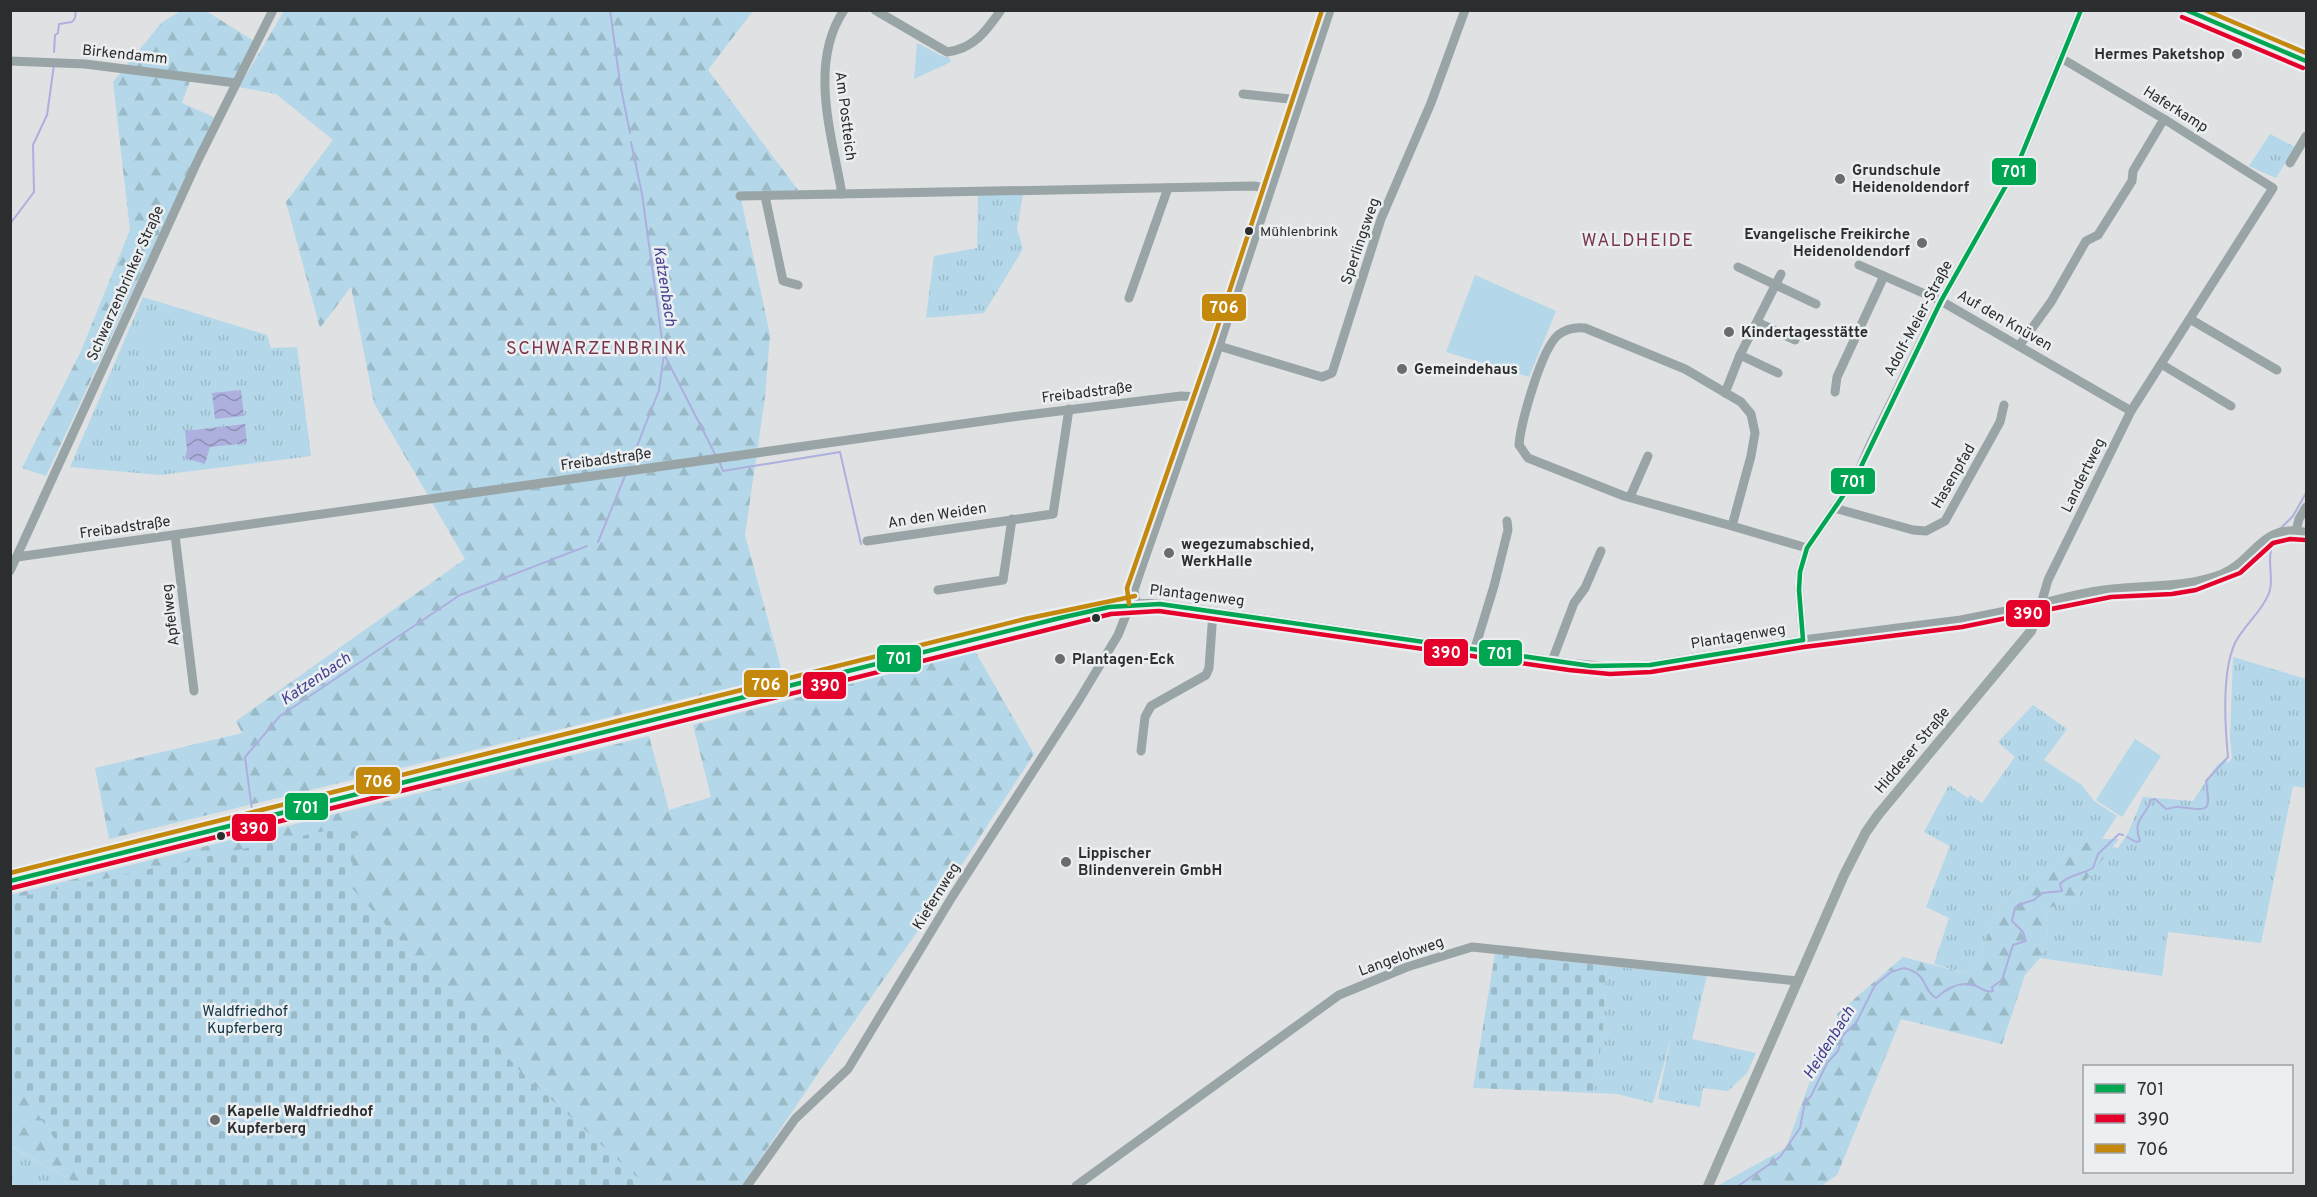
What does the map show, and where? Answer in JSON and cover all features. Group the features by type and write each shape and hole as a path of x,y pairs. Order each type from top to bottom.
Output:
{"main road":[{"path":"2184,10 2307,61"},
{"path":"2041,604 2110,590 2172,587 2205,580 2236,567 2277,534 2301,532"},
{"name":"Hiddeser Straße","path":"1708,1186 1844,875 1866,832 1904,782 2031,631 2041,604"}],"street":[{"name":"Schwarzenbrinker Straße","path":"10,571 198,160 273,10"},
{"name":"Am Postteich","path":"842,194 824,83 829,40 844,10"},
{"path":"875,10 947,52 969,46 985,32 1001,10"},
{"path":"1136,603 1134,590 1199,397 1219,345 1329,10"},
{"name":"Sperlingsweg","path":"1219,345 1322,377 1332,373 1381,219 1440,81 1465,10"},
{"name":"Adolf-Meier-Straße","path":"1803,640 1799,592 1800,572 1807,548 1856,477 1941,301 2017,166 2081,10"},
{"name":"Haferkamp","path":"2061,58 2164,119 2273,189"},
{"name":"Birkendamm","path":"10,61 85,64 236,83"},
{"path":"1243,94 1299,100"},
{"path":"2019,346 2051,302 2086,241 2098,235 2132,181 2133,171 2164,119"},
{"path":"2290,163 2307,136"},
{"path":"740,196 1254,186 1270,189"},
{"path":"1129,298 1168,188"},
{"name":"Landertweg","path":"2041,604 2048,580 2131,411 2273,189"},
{"path":"765,196 783,282 798,285"},
{"name":"Auf den Knüven","path":"1858,265 1941,301 2131,411"},
{"path":"1737,267 1816,304"},
{"path":"1725,393 1740,355 1781,274"},
{"path":"1835,392 1837,377 1884,276"},
{"path":"2190,319 2277,370"},
{"path":"1756,322 1795,340"},
{"path":"1731,526 1755,434 1751,414 1741,402 1685,369 1585,328 1575,327 1558,335 1549,348 1521,429 1519,445 1528,459 1630,497 1807,548"},
{"path":"1740,355 1778,373"},
{"path":"2161,364 2231,406"},
{"name":"Freibadstraße","path":"17,557 1069,409 1181,396 1199,397"},
{"name":"Hasenpfad","path":"1834,508 1913,530 1926,531 1945,521 2000,422 2004,405"},
{"name":"An den Weiden","path":"867,541 1053,514 1069,409"},
{"path":"1630,497 1648,456"},
{"path":"2301,532 2299,519 2307,507"},
{"path":"938,590 1003,580 1012,519"},
{"path":"1475,648 1497,575 1508,530 1507,521"},
{"name":"Apfelweg","path":"175,535 194,691"},
{"path":"1552,661 1553,653 1574,603 1585,588 1601,550"},
{"name":"Plantagenweg","path":"10,881 1006,631 1136,603 1475,648 1591,666 1650,665 1803,640 1961,620 2041,604"},
{"name":"Kiefernweg","path":"747,1186 795,1119 848,1069 952,897 1079,700 1118,634 1126,615 1124,605"},
{"path":"1141,751 1145,717 1151,706 1206,675 1209,668 1213,612"},
{"name":"Langelohweg","path":"1076,1186 1339,995 1407,967 1472,947 1798,981"}],"green space":[{"path":"181,11 206,11 254,41 233,84 190,81 182,103 214,117 46,476 22,468 81,351 130,230 113,82 162,22"},
{"path":"284,11 753,11 708,70 798,190 740,194 770,335 765,397 745,535 783,675 109,839 95,768 242,733 236,721 465,559 374,403 351,287 320,328 286,202 333,140 276,94 239,87"},
{"path":"917,43 944,57 949,57 951,62 914,79"},
{"path":"2270,134 2295,147 2276,178 2249,166"},
{"path":"1023,194 1017,229 1023,249 984,313 926,318 934,256 977,248 978,195"},
{"path":"1475,275 1556,311 1529,377 1446,352"},
{"path":"143,297 267,335 271,348 297,347 311,456 160,475 70,467"},
{"path":"150,324 163,329 154,353 141,348"},
{"path":"975,651 1034,754 929,915 742,1186 71,1186 74,1182 11,1146 10,895 649,736 669,810 711,797 693,725"},
{"path":"2233,657 2306,679 2306,788 2293,786 2261,943 2168,932 2162,976 2040,958 2048,937 2046,909 2077,899 2083,884 2112,847 2118,848 2128,833 2143,797 2193,801 2217,765 2227,758 2227,764 2232,758 2230,738"},
{"path":"2033,705 2067,729 2044,760 2082,785 2094,801 2117,816 2102,839 2091,839 2001,901 1972,975 1934,964 1949,918 1926,907 1950,846 1924,832 1949,785 1968,798 1970,795 1982,803 2015,757 1998,742"},
{"path":"2135,739 2161,756 2122,817 2096,800"},
{"name":"Waldfriedhof Kupferberg","path":"357,824 350,886 522,1073 647,1186 105,1186 85,1183 11,1075 11,899"},
{"path":"2091,839 2119,839 2083,884 2077,899 2046,909 2048,937 2040,958 2025,975 2002,1044 1901,1019 1837,1175 1821,1186 1717,1186 1786,1148 1822,1048 1840,1028 1837,1014 1903,957 1972,975 2001,901"},
{"path":"1495,953 1606,966 1603,1032 1594,1093 1473,1088"},
{"path":"1606,966 1707,975 1692,1039 1756,1053 1747,1073 1728,1091 1703,1088 1700,1107 1658,1099 1671,1038 1653,1103 1617,1094 1594,1093 1603,1032"},
{"path":"10,1146 74,1182 71,1186 11,1186"}],"water":[{"path":"241,390 244,416 215,419 212,393"},
{"path":"245,424 247,443 210,447 205,464 185,458 187,450 185,431"}],"waterway":[{"path":"54,52 55,35 58,33 59,24 72,22 76,10"},
{"name":"Katzenbach","path":"610,10 620,83 630,133"},
{"path":"10,224 34,192 33,145 47,115 54,65"},
{"name":"Katzenbach","path":"630,464 659,390 664,354 642,194 631,142"},
{"path":"664,354 716,456"},
{"path":"719,461 723,471 840,452 861,544"},
{"name":"Katzenbach","path":"598,542 625,476"},
{"name":"Heidenbach","path":"2280,529 2293,516 2306,493"},
{"name":"Heidenbach","path":"2127,837 2136,842 2140,841 2138,823 2151,800 2155,799 2166,809 2178,807 2202,809 2208,805 2206,781 2228,757 2226,683 2231,655 2239,636 2269,593 2271,587 2270,555 2274,539"},
{"name":"Katzenbach","path":"113,846 252,810 245,757 280,716 460,595 587,546"},
{"name":"Heidenbach","path":"1738,1186 1780,1157 1800,1128 1805,1102 1811,1096 1827,1063 1838,1051 1843,1035 1856,1023 1875,985 1891,972 1904,968 1917,974 1936,998 1950,988 1965,984 1993,991 1992,987 2002,980 2013,945 2026,941 2023,932 2012,921 2015,908 2034,900 2042,893 2062,891 2060,884 2093,868 2098,854 2119,834 2123,835"}],"transit line":[{"name":"706","path":"1129,604 1127,588 1212,344 1322,10"},
{"name":"701","path":"1803,640 1799,590 1800,572 1807,548 1856,477 1941,301 2017,166 2081,10"},
{"name":"701","path":"2186,10 2306,61"},
{"name":"706","path":"2205,10 2306,53"},
{"name":"390","path":"2182,17 2303,68"},
{"name":"390","path":"12,888 1111,614 1159,611 1569,670 1610,674 1651,672 1804,647 1962,627 2111,597 2172,594 2196,590 2240,573 2273,543 2290,539 2305,540"},
{"name":"706","path":"10,873 1025,619 1135,596"},
{"name":"701","path":"10,881 1109,607 1160,604 1591,666 1650,665 1803,640"}],"place":[{"name":"Hermes Paketshop","path":"2237,54"},
{"name":"Grundschule Heidenoldendorf","path":"1840,179"},
{"name":"Mühlenbrink","path":"1249,231"},
{"name":"Evangelische Freikirche Heidenoldendorf","path":"1922,243"},
{"name":"Kindertagesstätte","path":"1729,332"},
{"name":"Gemeindehaus","path":"1402,369"},
{"name":"wegezumabschied, WerkHalle","path":"1169,553"},
{"name":"Plantagen-Eck","path":"1060,659"},
{"name":"Lippischer Blindenverein GmbH","path":"1066,862"},
{"name":"Kapelle Waldfriedhof Kupferberg","path":"215,1120"}],"district":[{"name":"WALDHEIDE","path":"1638,240"},
{"name":"SCHWARZENBRINK","path":"597,348"}]}
